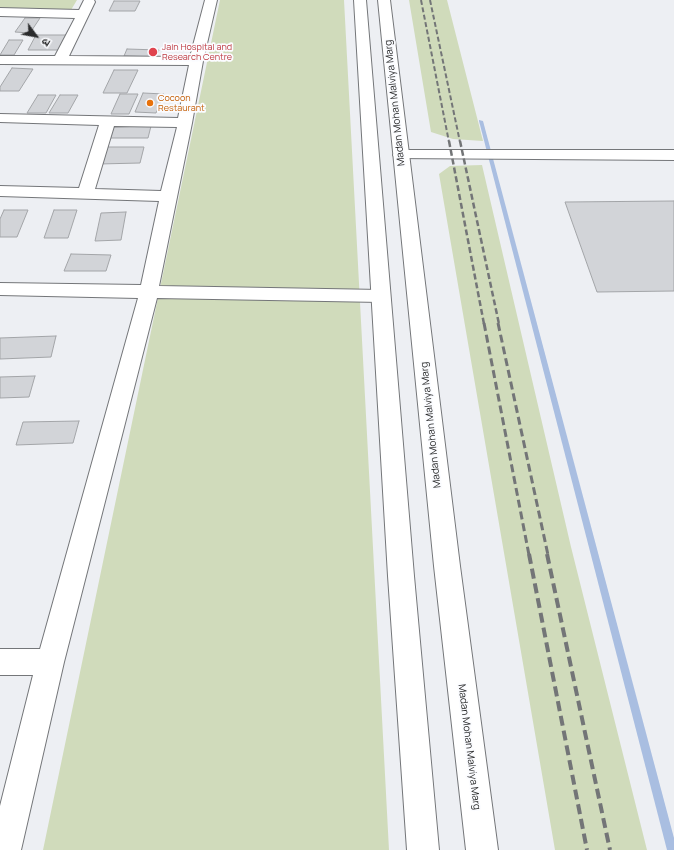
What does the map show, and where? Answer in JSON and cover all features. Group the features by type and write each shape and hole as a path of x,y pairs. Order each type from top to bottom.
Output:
{"main road":[{"path":"60,60 90,0"},
{"path":"6,850 50,662 149,291 168,196 186,123 196,61 211,0"},
{"path":"360,0 401,576 423,850"},
{"name":"Madan Mohan Malviya Marg","path":"384,0 446,566 482,850"},
{"path":"0,12 83,14"},
{"path":"0,60 196,61"},
{"path":"0,118 186,123"},
{"path":"86,193 91,171 108,120"},
{"path":"401,155 674,155"},
{"path":"0,191 168,196"},
{"path":"0,289 381,296"},
{"path":"0,662 50,662"}],"green space":[{"path":"0,0 77,0 71,10 0,8"},
{"path":"220,0 344,0 389,850 43,850"},
{"path":"409,0 447,0 483,141 453,139 431,132"},
{"path":"482,165 571,547 647,850 555,850 439,174 450,166"}],"building":[{"path":"114,1 140,1 135,11 109,11"},
{"path":"25,18 40,18 30,33 15,32"},
{"path":"36,35 69,35 62,50 28,50"},
{"path":"9,40 23,40 14,55 0,55"},
{"path":"127,49 159,50 156,57 124,56"},
{"path":"12,68 33,69 19,91 0,91 0,87"},
{"path":"114,70 138,70 127,93 103,93"},
{"name":"Cocoon Restaurant","path":"143,93 164,94 156,113 135,112"},
{"path":"120,94 138,94 129,114 111,114"},
{"path":"38,95 56,95 46,113 27,113"},
{"path":"60,95 78,95 68,113 49,113"},
{"path":"151,126 148,138 110,138 114,127"},
{"path":"105,147 144,147 140,163 99,164"},
{"path":"674,201 674,291 597,292 565,202"},
{"path":"4,210 28,210 17,237 0,237 0,219"},
{"path":"54,210 77,210 68,238 44,238"},
{"path":"126,212 121,240 95,241 101,213"},
{"path":"71,254 111,255 106,271 64,271"},
{"path":"56,336 51,357 0,359 0,338"},
{"path":"35,376 29,397 0,398 0,377"},
{"path":"79,421 73,443 16,445 23,422"}],"waterway":[{"path":"481,121 672,850"}],"railway":[{"path":"421,0 449,142"},
{"path":"430,0 460,142"},
{"path":"449,141 484,324"},
{"path":"460,141 499,324"},
{"path":"484,323 529,555"},
{"path":"498,323 548,555"},
{"path":"529,554 587,850"},
{"path":"547,554 610,850"}],"place":[{"name":"Jain Hospital and Research Centre","path":"153,52"},
{"name":"Cocoon Restaurant","path":"150,103"}]}
